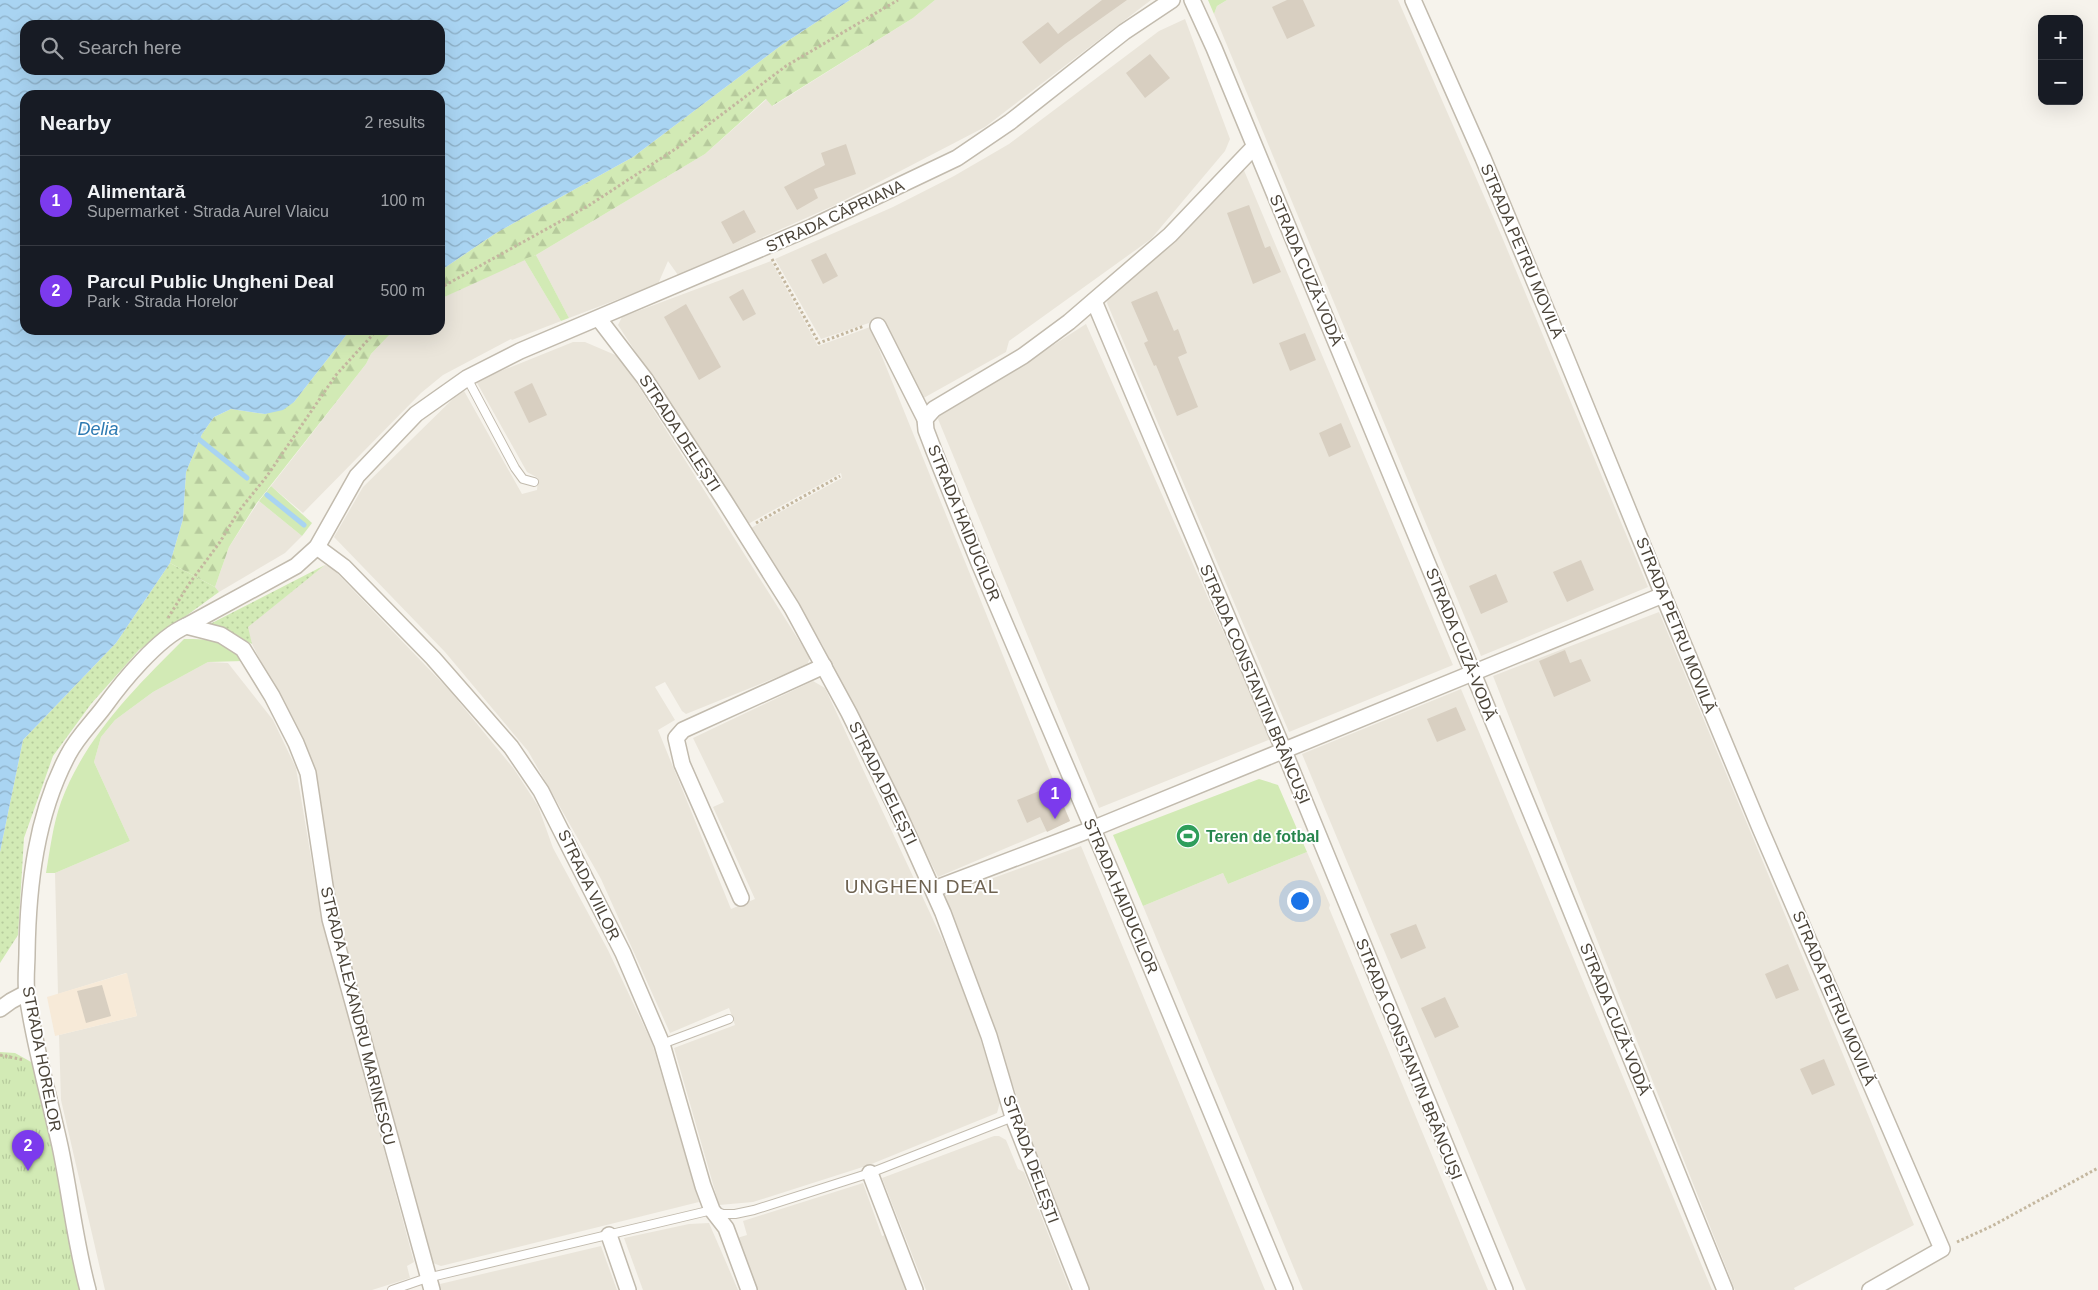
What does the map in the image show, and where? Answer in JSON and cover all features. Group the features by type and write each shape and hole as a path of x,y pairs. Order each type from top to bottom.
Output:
{"street":[{"name":"STRADA CĂPRIANA","path":"186,626 296,566 317,547 357,476 416,414 467,378 520,351 766,248 957,158 1003,127 1124,32 1172,0"},
{"name":"STRADA CUZĂ-VODĂ","path":"1192,0 1214,48 1474,673 1725,1290"},
{"name":"STRADA PETRU MOVILĂ","path":"1413,0 1483,158 1564,350 1662,595 1760,828 1942,1249"},
{"path":"926,419 934,408 1023,356 1094,301 1176,230 1254,147"},
{"name":"STRADA CONSTANTIN BRÂNCUŞI","path":"1094,301 1284,751 1505,1290"},
{"name":"STRADA DELEȘTI","path":"599,319 645,378 792,608 824,666 897,810 934,889 1003,1078 1013,1117 1081,1290"},
{"name":"STRADA HAIDUCILOR","path":"878,326 926,419 926,430 979,563 1285,1290"},
{"name":"STRADA VIILOR","path":"317,547 337,560 365,587 433,658 493,725 516,754 556,817 623,953 662,1044 712,1210 726,1228 749,1290"},
{"path":"934,889 1092,829 1662,595"},
{"name":"STRADA HORELOR","path":"88,1290 77,1243 60,1147 26,993 28,929 36,850 42,822 59,774 75,743 109,699 160,644 186,626"},
{"name":"STRADA ALEXANDRU MARINESCU","path":"186,626 221,635 243,650 272,696 305,764 330,919 430,1284"},
{"path":"740,898 685,771 676,738 683,730 824,666"},
{"path":"0,1009 11,1000 26,993"},
{"path":"870,1173 915,1290"},
{"path":"609,1235 628,1290"},
{"path":"1870,1290 1942,1249"}],"lane":[{"path":"467,378 515,468 523,479 534,482"},
{"path":"662,1044 729,1019"},
{"path":"392,1290 430,1284 626,1229 712,1210 723,1214 745,1212 870,1173 1013,1117"}],"path":[{"path":"445,285 588,206 680,146 786,66 898,0"},
{"path":"766,248 819,343 868,325 878,326"},
{"path":"165,623 238,512 267,476 336,375 372,335"},
{"path":"743,530 840,476"},
{"path":"0,1055 42,1066"},
{"path":"1942,1249 1992,1226 2098,1168"}],"shaded area":[{"path":"935,0 1151,0 985,127 833,206 678,275 668,261 658,284 569,318 536,255 705,154 767,99 773,106 913,18"},
{"path":"1227,0 1398,0 1502,237 1648,587 1481,656 1214,14 1217,6"},
{"path":"1185,19 1230,139 1225,151 1151,239 1009,341 1006,352 920,400 886,328 872,322 821,339 775,259 893,207 954,176 1009,144 1159,31"},
{"path":"1243,168 1453,665 1289,732 1107,303 1109,294 1178,239"},
{"path":"524,259 561,321 511,339 443,375 421,393 303,513 271,486 366,364 371,354 389,335 445,335 445,297"},
{"path":"771,261 818,346 870,327 1070,821 938,877 822,644 751,528 842,478 841,473 748,524 618,325 622,317"},
{"path":"1086,324 1271,739 1099,808 938,419 942,411 1013,371"},
{"path":"573,342 585,342 620,357 810,658 807,665 686,714 682,711 665,682 655,687 675,720 658,730 731,909 755,899 713,807 724,802 693,738 813,681 825,688 945,945 976,1025 1000,1102 997,1113 869,1165 753,1202 719,1205 674,1048 735,1025 729,1008 670,1033 601,879 528,751 445,652 334,537 363,487 463,389 522,494 537,490 538,478 527,472 476,381"},
{"path":"259,501 302,536 285,553 219,592 215,587 229,547"},
{"path":"325,565 331,567 450,691 514,769 538,806 553,848 608,950 652,1043 699,1202 441,1266 430,1262 334,903 313,763 252,644 247,627"},
{"path":"1659,612 1914,1225 1794,1288 1795,1290 1735,1290 1493,676"},
{"path":"208,662 228,663 273,720 296,768 320,911 414,1262 407,1266 410,1278 372,1290 105,1290 61,1100 59,1035 137,1016 126,973 58,994 55,873 130,841 94,762 101,737 115,720 153,692"},
{"path":"1461,689 1712,1290 1526,1290 1302,754"},
{"path":"1081,846 1265,1290 1087,1290 1042,1175 1015,1091 944,896"},
{"path":"1307,852 1488,1290 1303,1290 1143,906 1223,873 1228,884"},
{"path":"127,973 137,1016 55,1036 47,997"},
{"path":"994,1136 999,1136 1006,1140 1018,1169 1024,1172 1070,1290 926,1290 882,1178"},
{"path":"863,1183 882,1236 890,1234 910,1290 756,1290 737,1238 747,1235 743,1221"},
{"path":"709,1223 738,1290 643,1290 624,1238 689,1224"},
{"path":"601,1246 617,1290 441,1290 440,1284"}],"green space":[{"path":"850,0 935,0 913,18 772,106 766,99 705,154 536,255 445,297 445,268 496,233 633,157 783,44"},
{"path":"1208,0 1227,0 1217,6 1214,14"},
{"path":"536,255 569,318 561,321 524,259"},
{"path":"346,335 389,335 371,354 366,364 256,504 229,547 215,587 170,563 183,519 186,472 202,434 214,417 231,409 265,414 294,402"},
{"path":"271,486 312,523 302,536 259,501"},
{"path":"170,563 215,587 219,592 139,650 91,704 53,756 24,838 18,935 0,963 0,852 23,740 116,643"},
{"path":"325,565 248,627 252,644 208,625"},
{"path":"184,639 202,639 217,642 230,649 243,661 208,662 153,692 115,720 101,737 94,762 130,841 55,873 46,873 58,810 71,778 98,735 114,714"},
{"path":"1259,779 1278,785 1307,852 1228,884 1223,873 1143,906 1113,835"},
{"path":"0,1052 15,1053 33,1063 83,1290 0,1290"}],"water":[{"name":"Delia","path":"0,0 850,0 783,44 633,157 496,233 445,268 445,90 20,90 20,335 346,335 294,402 283,410 265,414 231,409 214,417 202,434 186,472 183,519 170,563 116,643 23,740 0,852"}],"building":[{"path":"1102,0 1127,0 1040,64 1022,42 1048,22 1058,34"},
{"path":"1287,0 1303,0 1315,26 1287,39 1272,7"},
{"path":"1150,54 1170,78 1145,98 1126,73"},
{"path":"846,144 856,174 814,189 818,198 797,210 784,187 825,165 821,153"},
{"path":"1249,205 1265,248 1270,246 1281,272 1253,284 1227,213"},
{"path":"744,210 756,232 733,244 721,222"},
{"path":"826,253 838,276 823,284 811,260"},
{"path":"743,289 756,314 743,321 729,297"},
{"path":"1157,291 1174,331 1178,329 1187,353 1178,357 1198,407 1177,416 1156,365 1154,366 1144,343 1148,341 1131,302"},
{"path":"686,304 721,367 699,380 664,317"},
{"path":"1305,333 1316,360 1290,371 1279,343"},
{"path":"532,383 547,415 529,423 514,392"},
{"path":"1341,423 1351,447 1329,457 1319,433"},
{"path":"1581,560 1594,590 1567,602 1553,572"},
{"path":"1496,574 1508,602 1481,614 1469,586"},
{"path":"1565,650 1570,663 1581,659 1591,681 1554,697 1539,661"},
{"path":"1456,707 1466,730 1437,742 1427,719"},
{"path":"1044,789 1054,811 1064,807 1070,821 1047,832 1040,817 1027,823 1017,800"},
{"path":"1416,924 1426,948 1401,959 1390,934"},
{"path":"1788,964 1799,990 1776,999 1765,974"},
{"path":"102,985 111,1016 86,1023 77,991"},
{"path":"1445,997 1459,1027 1435,1038 1421,1008"},
{"path":"1824,1059 1835,1085 1812,1095 1800,1069"}],"waterway":[{"path":"195,436 247,478"},
{"path":"267,495 304,525"}],"place":[{"name":"Alimentară","path":"1055,819"},
{"name":"Teren de fotbal","path":"1188,836"},
{"name":"Parcul Public Ungheni Deal","path":"28,1171"}],"district":[{"name":"UNGHENI DEAL","path":"922,886"}]}
